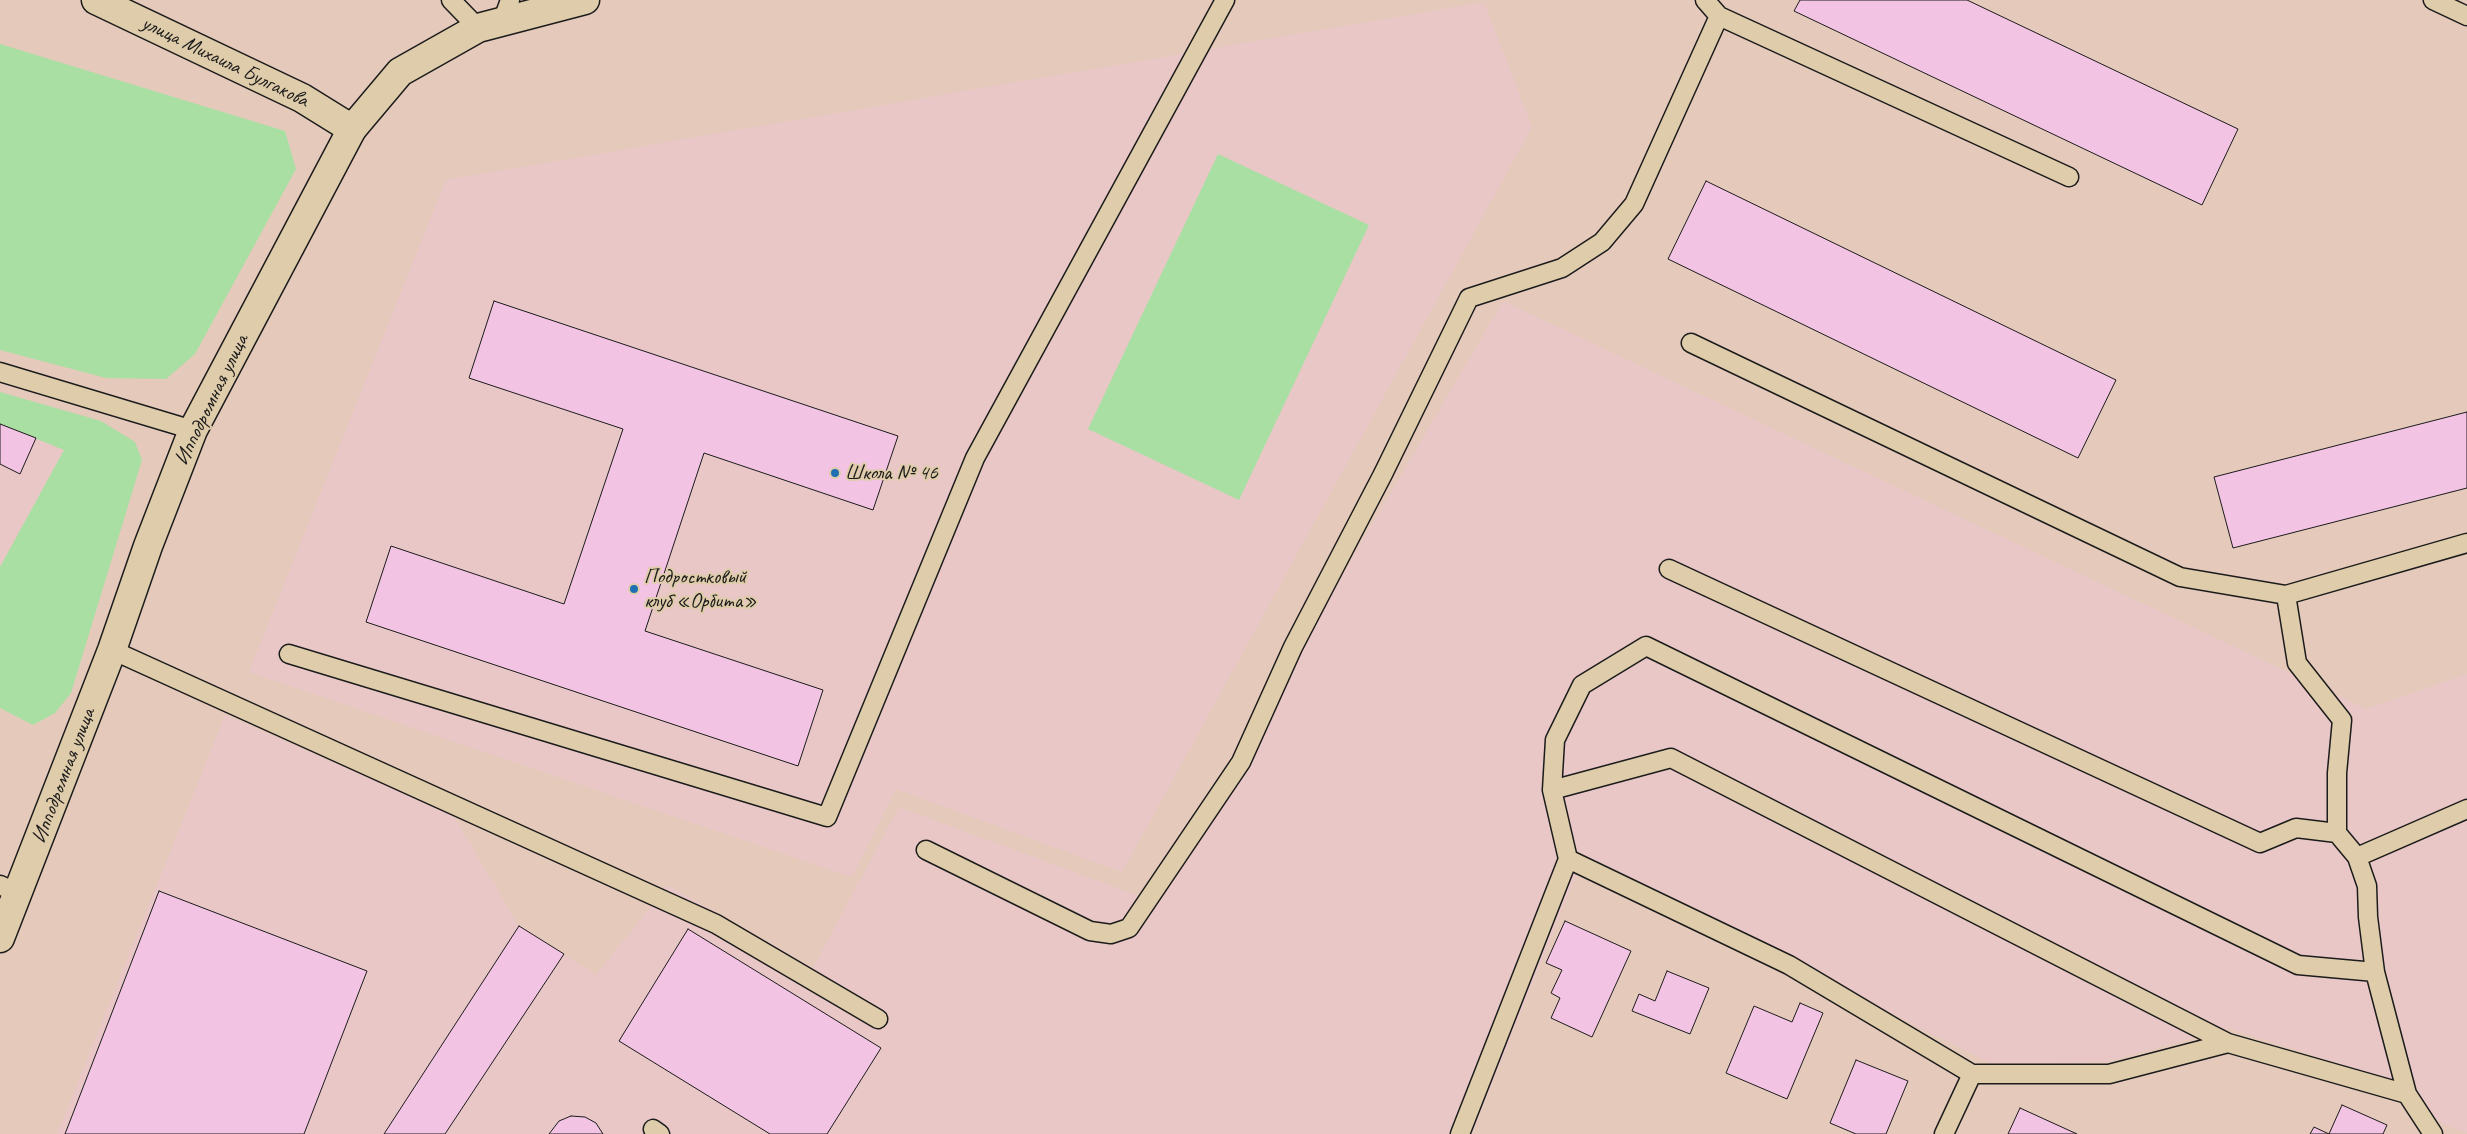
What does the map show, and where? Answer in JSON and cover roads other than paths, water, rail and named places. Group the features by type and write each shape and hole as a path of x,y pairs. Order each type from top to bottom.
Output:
{"street":[{"name":"улица Михаила Булгакова","path":"96,0 302,98 352,129"},
{"name":"Ипподромная улица","path":"0,938 9,890 112,650 148,546 193,430 352,129 400,72 497,17 585,0"}],"lane":[{"path":"451,0 497,17"},
{"path":"289,654 827,817 975,458 1225,0"},
{"path":"1705,0 1719,16 2069,177"},
{"path":"2433,0 2467,16"},
{"path":"926,850 1090,931 1111,934 1129,928 1241,762 1293,647 1383,474 1469,298 1562,268 1602,242 1634,204 1719,16"},
{"path":"1691,343 2180,577 2286,595 2467,543"},
{"path":"0,372 193,430"},
{"path":"1669,569 2260,843 2296,828 2336,833 2358,857 2367,886 2368,917 2375,972 2407,1094 2433,1134"},
{"path":"2286,595 2298,663 2342,720 2337,773 2336,833"},
{"path":"1460,1134 1568,858 1552,790 1555,740 1582,685 1646,646 2298,965 2375,972"},
{"path":"112,650 716,924 878,1020"},
{"path":"1552,790 1671,758 2228,1043 2407,1094"},
{"path":"2358,857 2467,809"},
{"path":"1568,858 1788,965 1972,1074 2109,1074 2228,1043"},
{"path":"1944,1134 1972,1074"}],"place":[{"name":"Школа № 46","path":"835,473"},
{"name":"Подростковый клуб «Орбита»","path":"634,589"}]}
